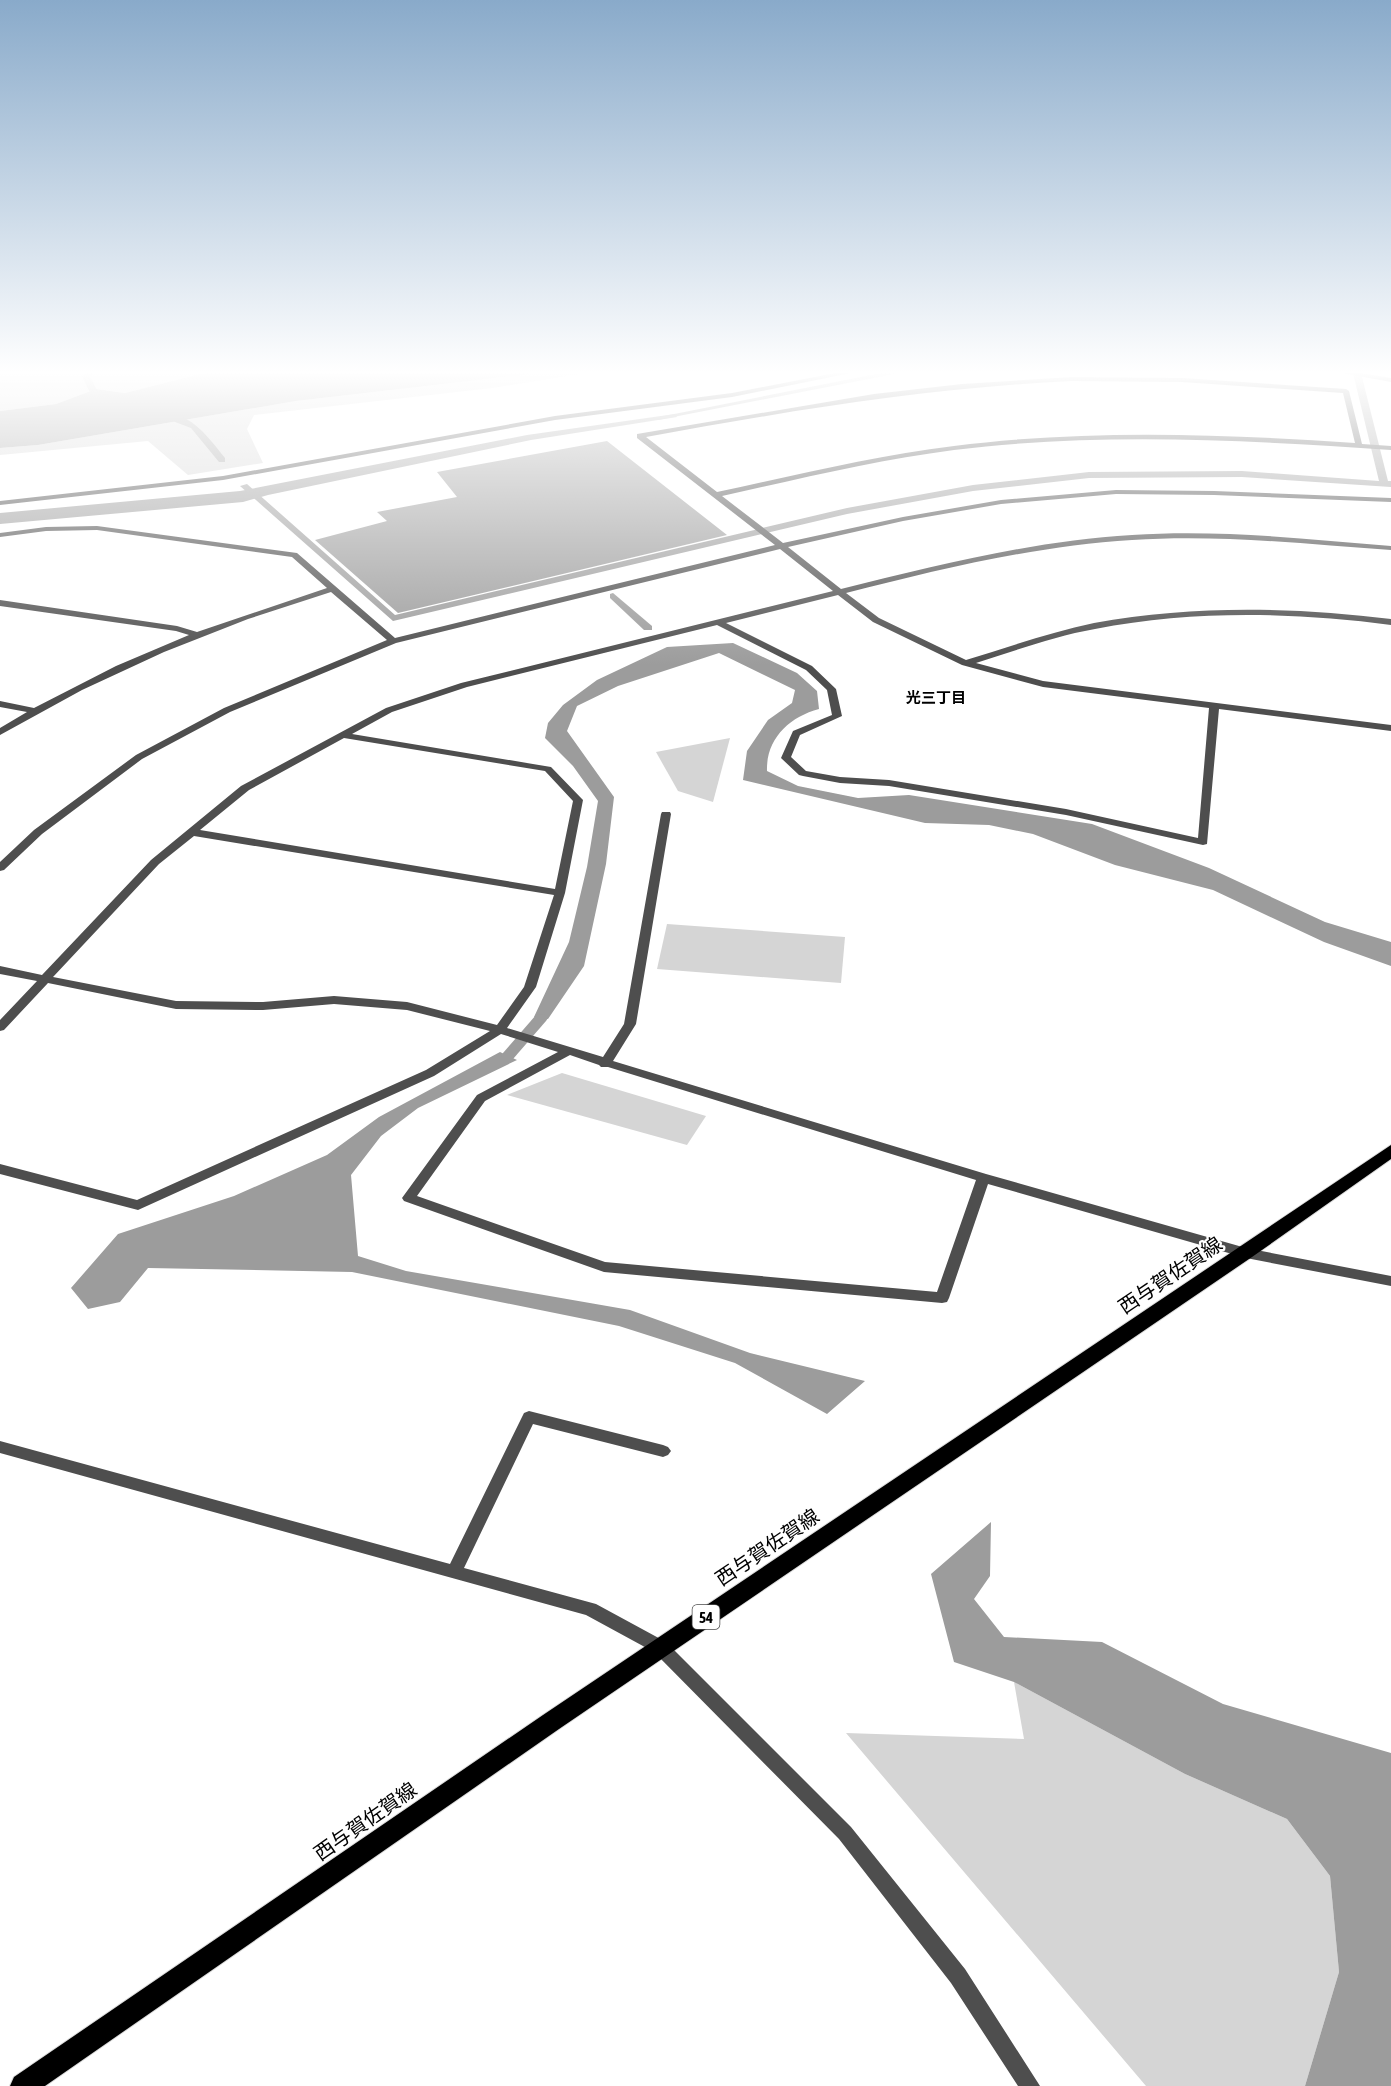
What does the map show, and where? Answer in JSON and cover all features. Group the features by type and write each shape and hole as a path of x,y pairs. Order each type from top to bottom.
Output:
{"main road":[{"name":"西与賀佐賀線","path":"23,2086 660,1647 1246,1253 1391,1151"}],"street":[{"path":"0,503 223,478 265,470"},
{"path":"684,470 876,620 965,663 1043,684 1391,728"},
{"path":"716,495 831,470"},
{"path":"0,868 38,832 139,757 227,710 393,641 782,546 903,519 1001,502 1116,492 1214,493 1391,500"},
{"path":"0,535 46,529 97,528 294,555 393,641"},
{"path":"0,1027 155,862 191,832 246,788 389,710 464,685 840,592 1036,547 1133,537 1239,536 1391,548"},
{"path":"0,732 114,668 194,634 331,589"},
{"path":"0,603 177,628 194,634"},
{"path":"965,663 1111,623 1182,615 1270,613 1391,622"},
{"path":"718,622 809,668 831,689 837,716 796,733 786,758 803,774 840,780 889,783 1066,812 1203,842 1214,706"},
{"path":"0,704 35,711"},
{"path":"0,1169 138,1205 430,1073 500,1030 530,987 560,893 578,800 548,769 340,735"},
{"path":"605,1064 630,1024 666,814"},
{"path":"191,832 560,893"},
{"path":"0,970 176,1005 263,1006 334,999 407,1006 500,1030 983,1178 1246,1253 1391,1281"},
{"path":"567,1052 481,1098 409,1198 604,1267 942,1298 983,1178"},
{"path":"454,1572 529,1417 663,1451"},
{"path":"0,1447 590,1609 660,1647 845,1833 958,1976 1030,2086"}],"shaded area":[{"path":"183,470 217,470 188,475"},
{"path":"346,470 386,470 243,502 0,524 0,513 240,491"},
{"path":"644,470 727,535 398,613 315,540 387,521 377,512 457,497 437,472"},
{"path":"733,643 797,673 817,691 819,709 798,718 781,731 770,749 767,771 798,786 858,798 909,795 1092,824 1209,868 1325,922 1391,942 1391,966 1324,942 1213,890 1115,865 1033,834 989,825 925,823 743,780 747,751 768,720 792,703 795,690 719,653 618,686 577,706 567,731 614,797 606,864 584,966 548,1019 534,1017 569,942 587,867 598,801 573,766 545,738 548,723 563,705 597,680 667,647"},
{"path":"730,738 713,802 678,791 656,752"},
{"path":"667,924 845,937 841,983 657,969"},
{"path":"500,1052 517,1060 418,1108 381,1136 351,1175 358,1256 406,1271 630,1310 750,1353 865,1381 827,1414 735,1363 619,1326 352,1272 148,1268 120,1302 88,1309 71,1288 118,1234 234,1196 327,1155 379,1117"},
{"path":"562,1073 706,1116 687,1145 507,1095"},
{"path":"991,1522 990,1576 974,1599 1004,1637 1102,1642 1223,1704 1391,1753 1391,2086 1305,2086 1339,1972 1330,1876 1287,1819 1185,1774 1014,1682 954,1662 931,1574"},
{"path":"1014,1682 1185,1774 1287,1819 1330,1876 1339,1972 1305,2086 1146,2086 846,1733 1024,1739"}],"waterway":[{"path":"1381,470 1384,484"},
{"path":"244,486 393,618 847,511 973,488 1089,475 1242,474 1384,484"},
{"path":"1384,484 1391,484"},
{"path":"613,596 648,628"},
{"path":"508,1056 541,1018"}],"district":[{"name":"光三丁目","path":"936,697"}]}
